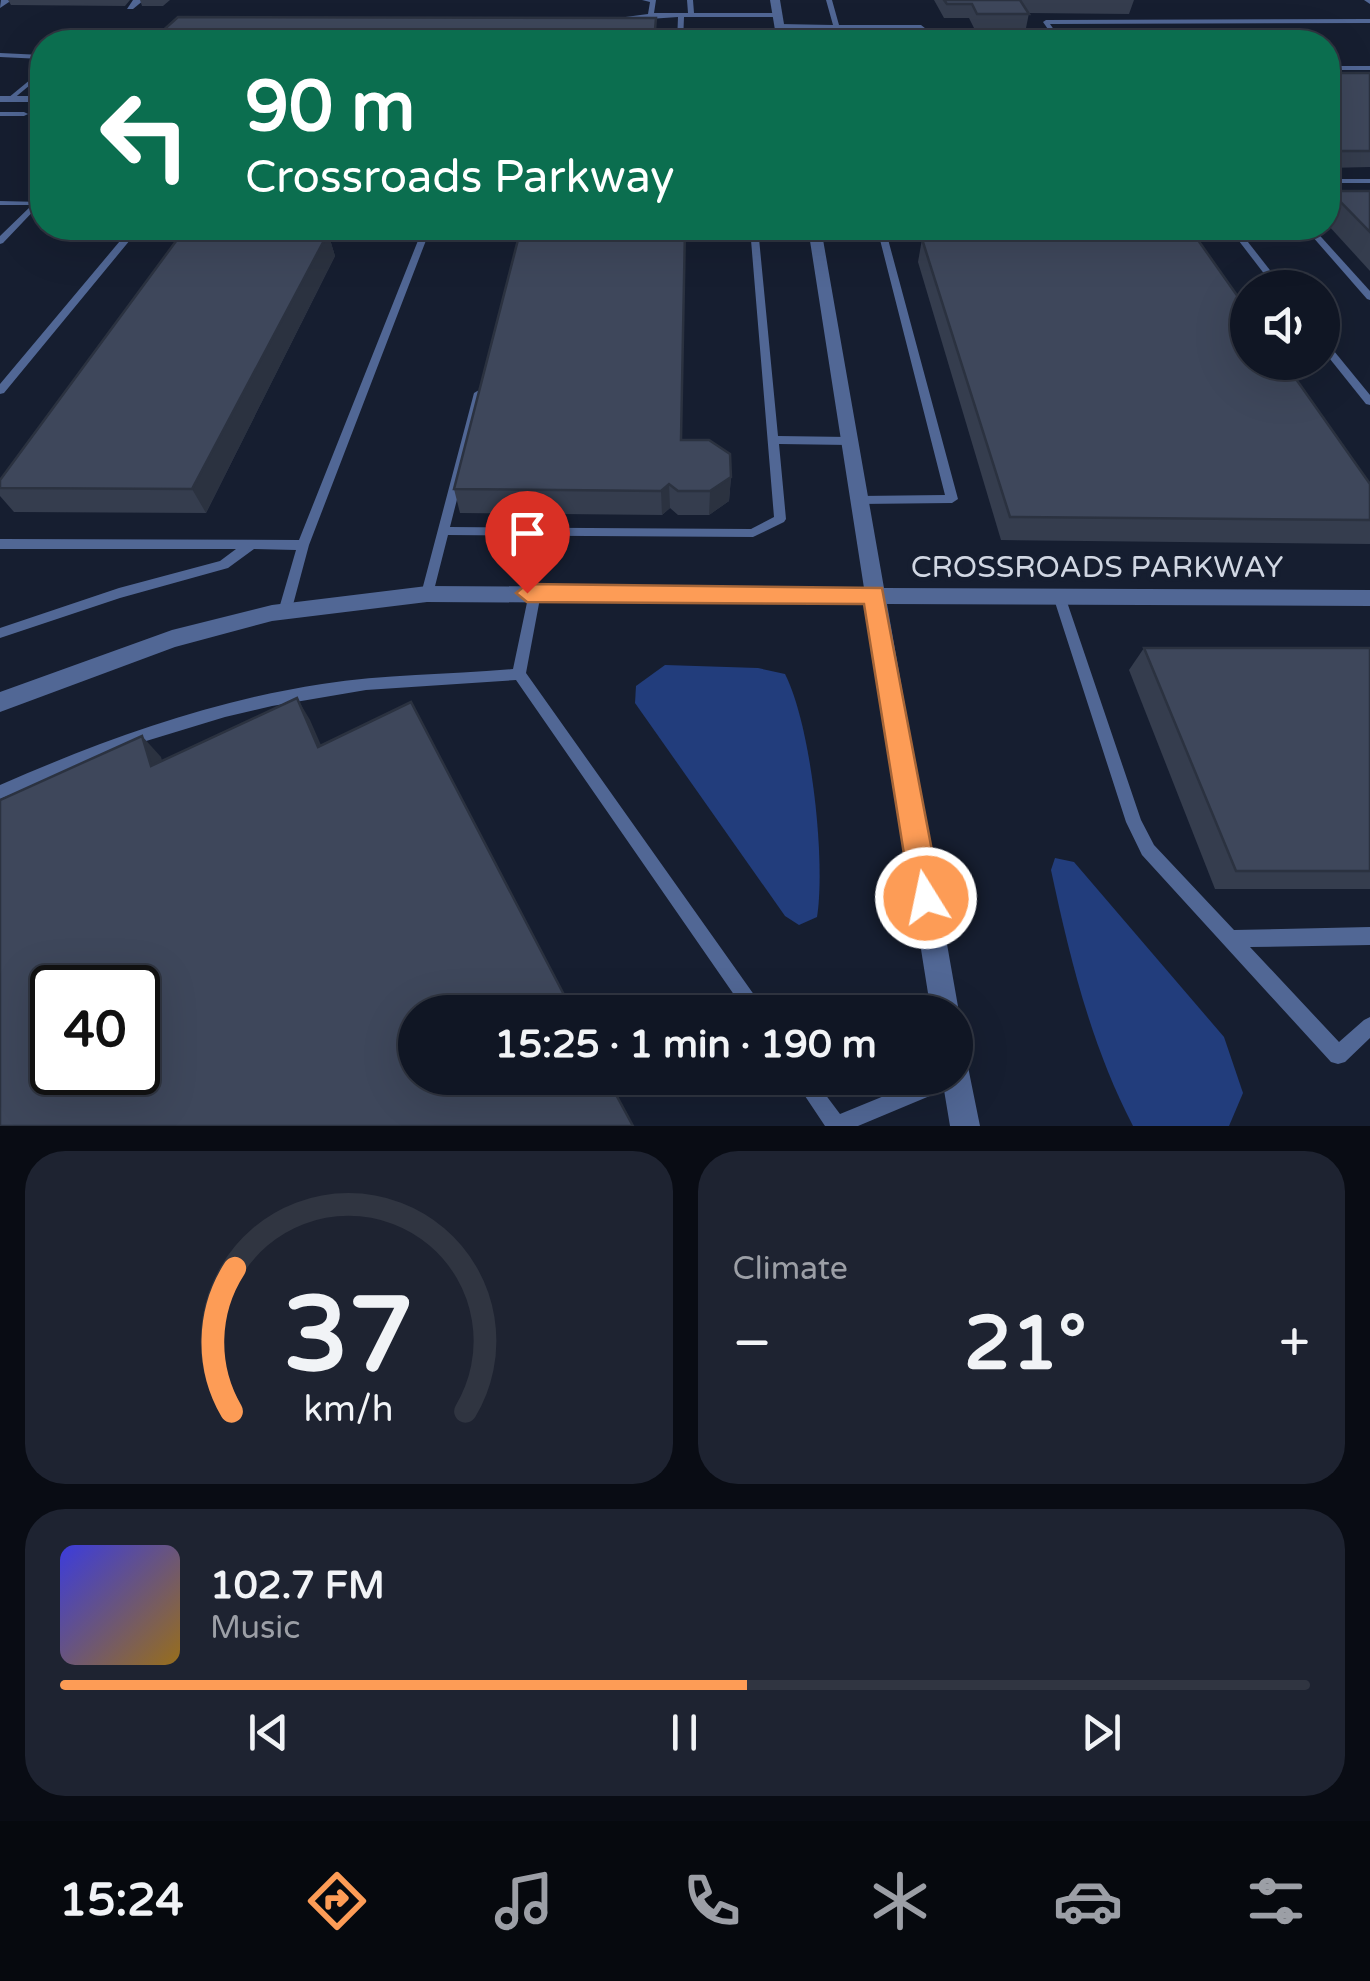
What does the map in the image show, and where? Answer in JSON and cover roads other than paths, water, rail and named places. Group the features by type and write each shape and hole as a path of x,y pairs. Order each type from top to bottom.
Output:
{"street":[{"path":"0,4 7,0"},
{"path":"775,0 780,30"},
{"path":"816,240 943,995"},
{"name":"CROSSROADS PARKWAY","path":"0,702 172,639 286,612 427,594 1370,598"},
{"path":"958,1095 965,1126"}],"lane":[{"path":"645,0 654,0 651,15"},
{"path":"690,0 690,15"},
{"path":"829,0 836,26"},
{"path":"680,30 681,15"},
{"path":"592,20 690,15 924,30"},
{"path":"1051,30 1046,22 1370,20"},
{"path":"0,55 30,56"},
{"path":"1340,68 1370,68"},
{"path":"5,99 30,81"},
{"path":"0,114 24,114"},
{"path":"1340,182 1370,181"},
{"path":"0,203 30,203"},
{"path":"0,242 30,216"},
{"path":"0,392 125,240"},
{"path":"286,612 303,545 422,240"},
{"path":"443,531 753,533 780,519 755,240"},
{"path":"859,500 952,499 884,240"},
{"path":"1242,240 1266,270"},
{"path":"1319,240 1370,297"},
{"path":"1340,364 1370,402"},
{"path":"427,594 482,379"},
{"path":"775,440 849,441"},
{"path":"0,633 118,593 224,565 251,545"},
{"path":"2,547 303,545"},
{"path":"535,593 518,674 744,995"},
{"path":"1058,596 1134,822 1148,850 1338,1055 1370,1026"},
{"path":"0,792 164,730 262,702 366,684 518,674"},
{"path":"1231,939 1370,936"},
{"path":"814,1095 835,1125 905,1095"}],"water":[{"path":"665,665 758,668 785,674 802,725 814,793 819,862 817,917 799,925 785,916 635,703 636,686"},
{"path":"1055,858 1074,862 1224,1037 1243,1093 1229,1126 1133,1126 1083,1001 1051,870"}]}
